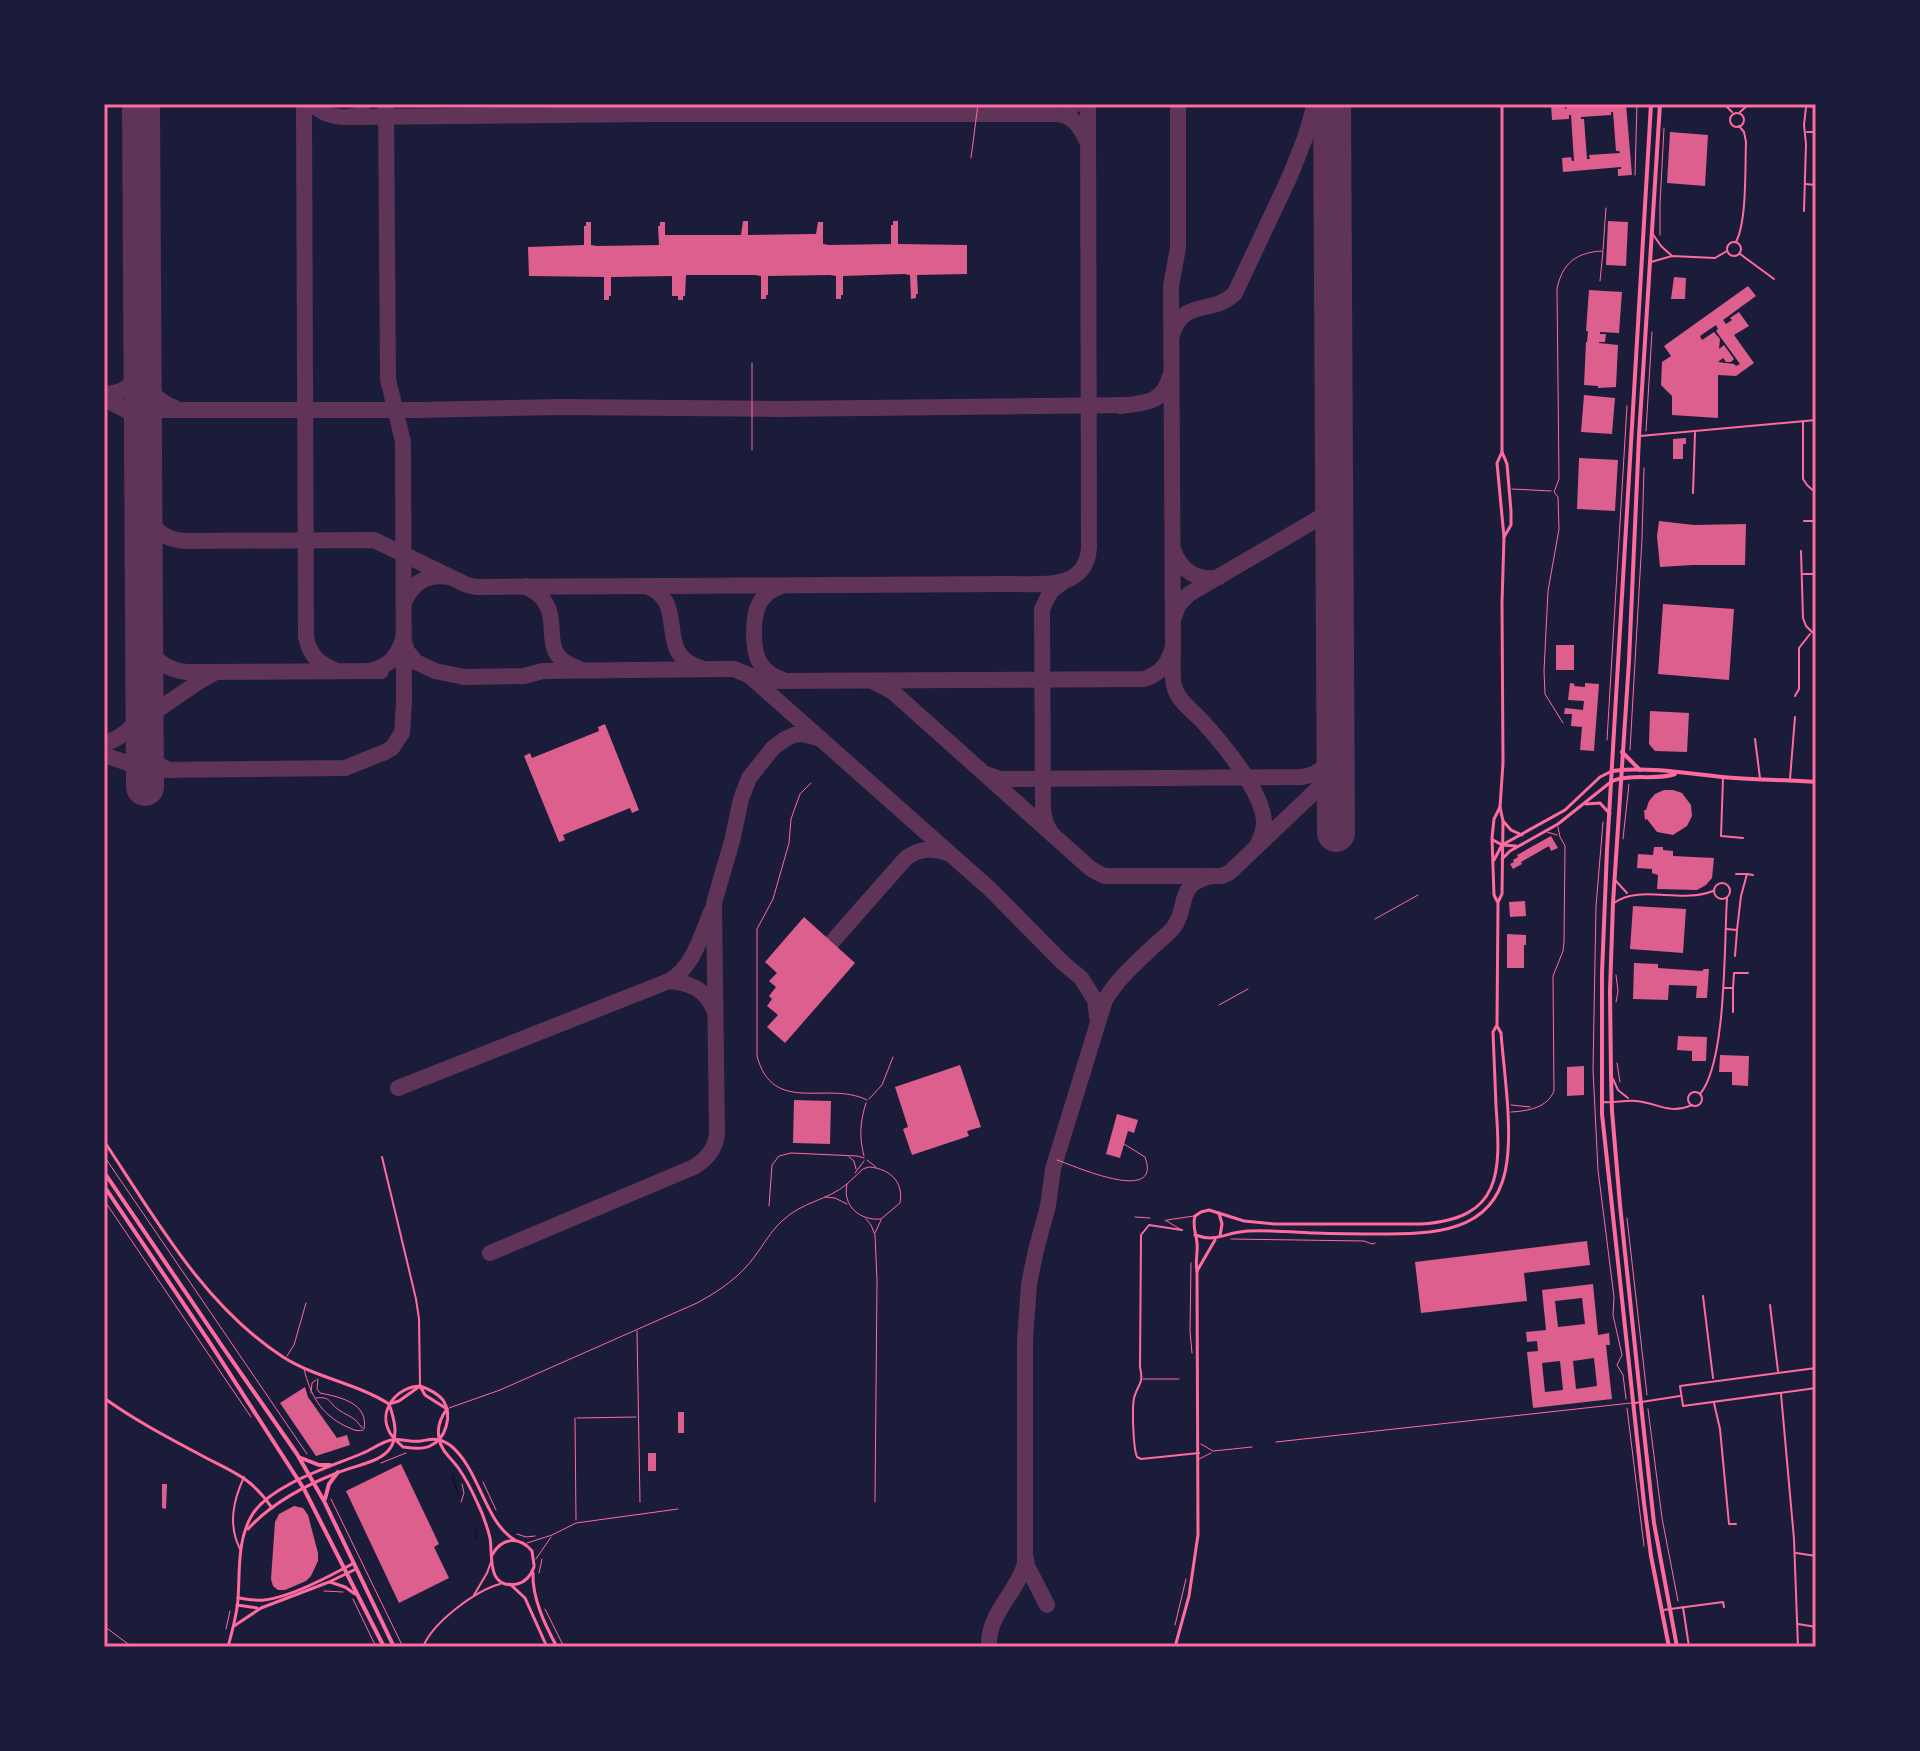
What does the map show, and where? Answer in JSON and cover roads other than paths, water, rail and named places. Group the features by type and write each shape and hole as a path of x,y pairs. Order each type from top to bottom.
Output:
{"main road":[{"path":"1651,104 1602,973 1602,1102 1632,1403 1651,1556 1669,1647"},
{"path":"1660,104 1613,903 1611,1102 1654,1523 1677,1647"},
{"path":"1622,752 1640,770"},
{"path":"1612,771 1666,769 1678,773 1816,782"},
{"path":"1612,781 1621,777 1678,773"},
{"path":"104,1172 312,1473 394,1647"},
{"path":"104,1186 304,1489 384,1647"},
{"path":"297,1454 311,1463 330,1465"},
{"path":"324,1501 329,1484 338,1472"}],"street":[{"path":"1502,104 1502,452 1507,464 1511,525 1504,537"},
{"path":"1724,104 1733,114"},
{"path":"1733,114 1740,113 1749,104"},
{"path":"1790,104 1816,107"},
{"path":"1804,105 1804,211"},
{"path":"1739,126 1744,120 1740,113"},
{"path":"1733,114 1731,122 1733,126 1739,126"},
{"path":"1736,242 1742,209 1746,142 1739,126"},
{"path":"1806,132 1816,132"},
{"path":"1804,184 1816,185"},
{"path":"1651,231 1662,248 1672,256"},
{"path":"1727,251 1729,243 1736,242"},
{"path":"1736,242 1740,247 1739,253"},
{"path":"1649,263 1672,256 1715,258 1727,251"},
{"path":"1727,251 1734,256 1739,253"},
{"path":"1739,253 1774,279"},
{"path":"1639,436 1816,420"},
{"path":"1803,421 1803,479 1816,493"},
{"path":"1693,493 1695,431"},
{"path":"1195,1235 1218,1238 1252,1231 1436,1232 1463,1225 1484,1211 1502,1183 1508,1153 1501,1033 1497,1025 1498,902 1502,894 1503,821 1500,807 1504,537 1497,463 1502,452"},
{"path":"1694,465 1700,465"},
{"path":"1804,521 1816,521"},
{"path":"1801,551 1803,618 1816,636"},
{"path":"1802,574 1816,574"},
{"path":"1795,696 1799,689 1799,648 1811,633"},
{"path":"1790,780 1795,717"},
{"path":"1755,739 1760,779"},
{"path":"1494,860 1502,845 1565,810 1600,777 1612,771"},
{"path":"1723,776 1721,836 1743,838"},
{"path":"1502,859 1510,851 1558,824 1612,781"},
{"path":"1584,804 1600,803 1610,814"},
{"path":"1498,902 1494,895 1492,838 1494,819 1500,807"},
{"path":"1503,821 1511,830 1522,835"},
{"path":"1492,838 1502,845 1520,846"},
{"path":"1736,874 1753,875"},
{"path":"1735,956 1741,896 1747,874"},
{"path":"1615,879 1628,894"},
{"path":"1602,1102 1631,1100 1677,1110 1701,1102 1700,1094 1708,1079 1719,1038 1730,890 1725,884 1717,884 1713,891 1686,897 1628,894 1613,903"},
{"path":"1713,891 1719,899 1727,898"},
{"path":"1725,929 1737,930"},
{"path":"1733,1012 1734,973 1748,973"},
{"path":"1722,988 1733,988"},
{"path":"1175,1647 1197,1551 1199,1442 1195,1216 1206,1210 1244,1221 1304,1225 1434,1223 1450,1221 1468,1213 1488,1194 1496,1174 1498,1144 1493,1032 1497,1025"},
{"path":"1611,1074 1618,1090 1631,1100"},
{"path":"1692,1105 1689,1095 1694,1092 1700,1094"},
{"path":"104,1141 180,1254 221,1306 247,1331 286,1359 320,1377 362,1390 389,1404 399,1401 420,1386"},
{"path":"382,1157 416,1299 420,1386"},
{"path":"1197,1271 1218,1238 1222,1224 1219,1213"},
{"path":"1182,1230 1149,1225 1140,1239 1140,1367 1143,1379 1133,1404 1134,1450 1141,1459 1199,1453"},
{"path":"1703,1296 1713,1381"},
{"path":"1770,1305 1778,1372"},
{"path":"1816,1368 1680,1386 1683,1406 1816,1388"},
{"path":"420,1386 438,1395 447,1409 438,1430 442,1450 461,1472 480,1510 489,1535 493,1573 525,1598 547,1647"},
{"path":"1781,1393 1795,1553 1798,1647"},
{"path":"1632,1403 1681,1396"},
{"path":"104,1398 125,1413 244,1477 272,1508"},
{"path":"1714,1402 1720,1429 1729,1524 1736,1524"},
{"path":"245,1532 256,1520 298,1492 338,1472 382,1456 391,1448 396,1430 389,1404"},
{"path":"395,1439 403,1447 411,1448 430,1446 439,1439"},
{"path":"228,1647 238,1598 240,1550 250,1517 267,1500 312,1473 385,1442 395,1439 417,1442 439,1439 465,1461 499,1526 532,1551 537,1601 557,1647"},
{"path":"240,1550 234,1535 232,1513 244,1477"},
{"path":"473,1596 498,1545 515,1540"},
{"path":"1795,1553 1816,1556"},
{"path":"238,1598 269,1600 356,1566"},
{"path":"423,1647 444,1620 473,1596 492,1586 525,1580 534,1567"},
{"path":"234,1626 261,1608 329,1582 346,1571"},
{"path":"329,1582 345,1587 358,1596"},
{"path":"1723,1597 1724,1607"},
{"path":"1663,1610 1723,1602"},
{"path":"237,1605 261,1608"},
{"path":"1681,1606 1689,1647"},
{"path":"1797,1624 1816,1627"}],"lane":[{"path":"971,158 978,104"},
{"path":"1635,175 1637,104"},
{"path":"1600,281 1606,208"},
{"path":"1554,492 1559,479 1559,276 1567,265 1581,255 1603,251"},
{"path":"752,363 752,450"},
{"path":"1498,489 1547,490 1558,497 1559,529 1548,591 1544,671 1545,694 1563,723"},
{"path":"811,783 800,794 791,819 789,843 773,899 757,929 758,1061 769,1081 786,1091 848,1094 867,1100"},
{"path":"1507,1112 1545,1104 1554,1091 1553,976 1563,951 1565,928 1565,846 1558,824"},
{"path":"1545,832 1560,837"},
{"path":"1375,919 1418,895"},
{"path":"1219,1005 1248,989"},
{"path":"447,1409 500,1390 716,1293 746,1267 780,1222 802,1205 839,1190 863,1164 862,1116 867,1100 882,1085 893,1057"},
{"path":"1507,1105 1532,1107"},
{"path":"1057,1160 1106,1177 1123,1181 1139,1180 1144,1176 1148,1163 1141,1153 1124,1144"},
{"path":"769,1206 772,1165 779,1156 791,1153 857,1156 894,1177 902,1195 900,1203 881,1219 875,1235"},
{"path":"847,1156 854,1161 857,1171"},
{"path":"853,1177 863,1169 876,1167"},
{"path":"847,1184 845,1192 849,1206"},
{"path":"824,1197 835,1198 849,1206 866,1219 875,1235 878,1317 875,1502"},
{"path":"1182,1230 1165,1220 1195,1216"},
{"path":"1135,1217 1150,1218"},
{"path":"866,1219 881,1219"},
{"path":"286,1359 294,1345 306,1303"},
{"path":"637,1328 640,1502"},
{"path":"303,1368 311,1394 331,1418 353,1430 363,1430"},
{"path":"311,1394 312,1383 320,1377"},
{"path":"320,1377 317,1389 320,1393 359,1408 365,1423 363,1430"},
{"path":"1143,1379 1179,1379"},
{"path":"314,1398 323,1397 330,1401 357,1421 363,1430"},
{"path":"1276,1442 1632,1403"},
{"path":"568,1418 639,1417"},
{"path":"575,1418 576,1523"},
{"path":"1199,1442 1213,1451"},
{"path":"1199,1459 1213,1451 1252,1447"},
{"path":"524,1544 576,1523 678,1509"},
{"path":"535,1561 552,1535"},
{"path":"104,1626 132,1647"},
{"path":"165,1647 209,1647"}],"waterway":[{"path":"454,1475 459,1496"},
{"path":"475,1530 477,1539"}]}
